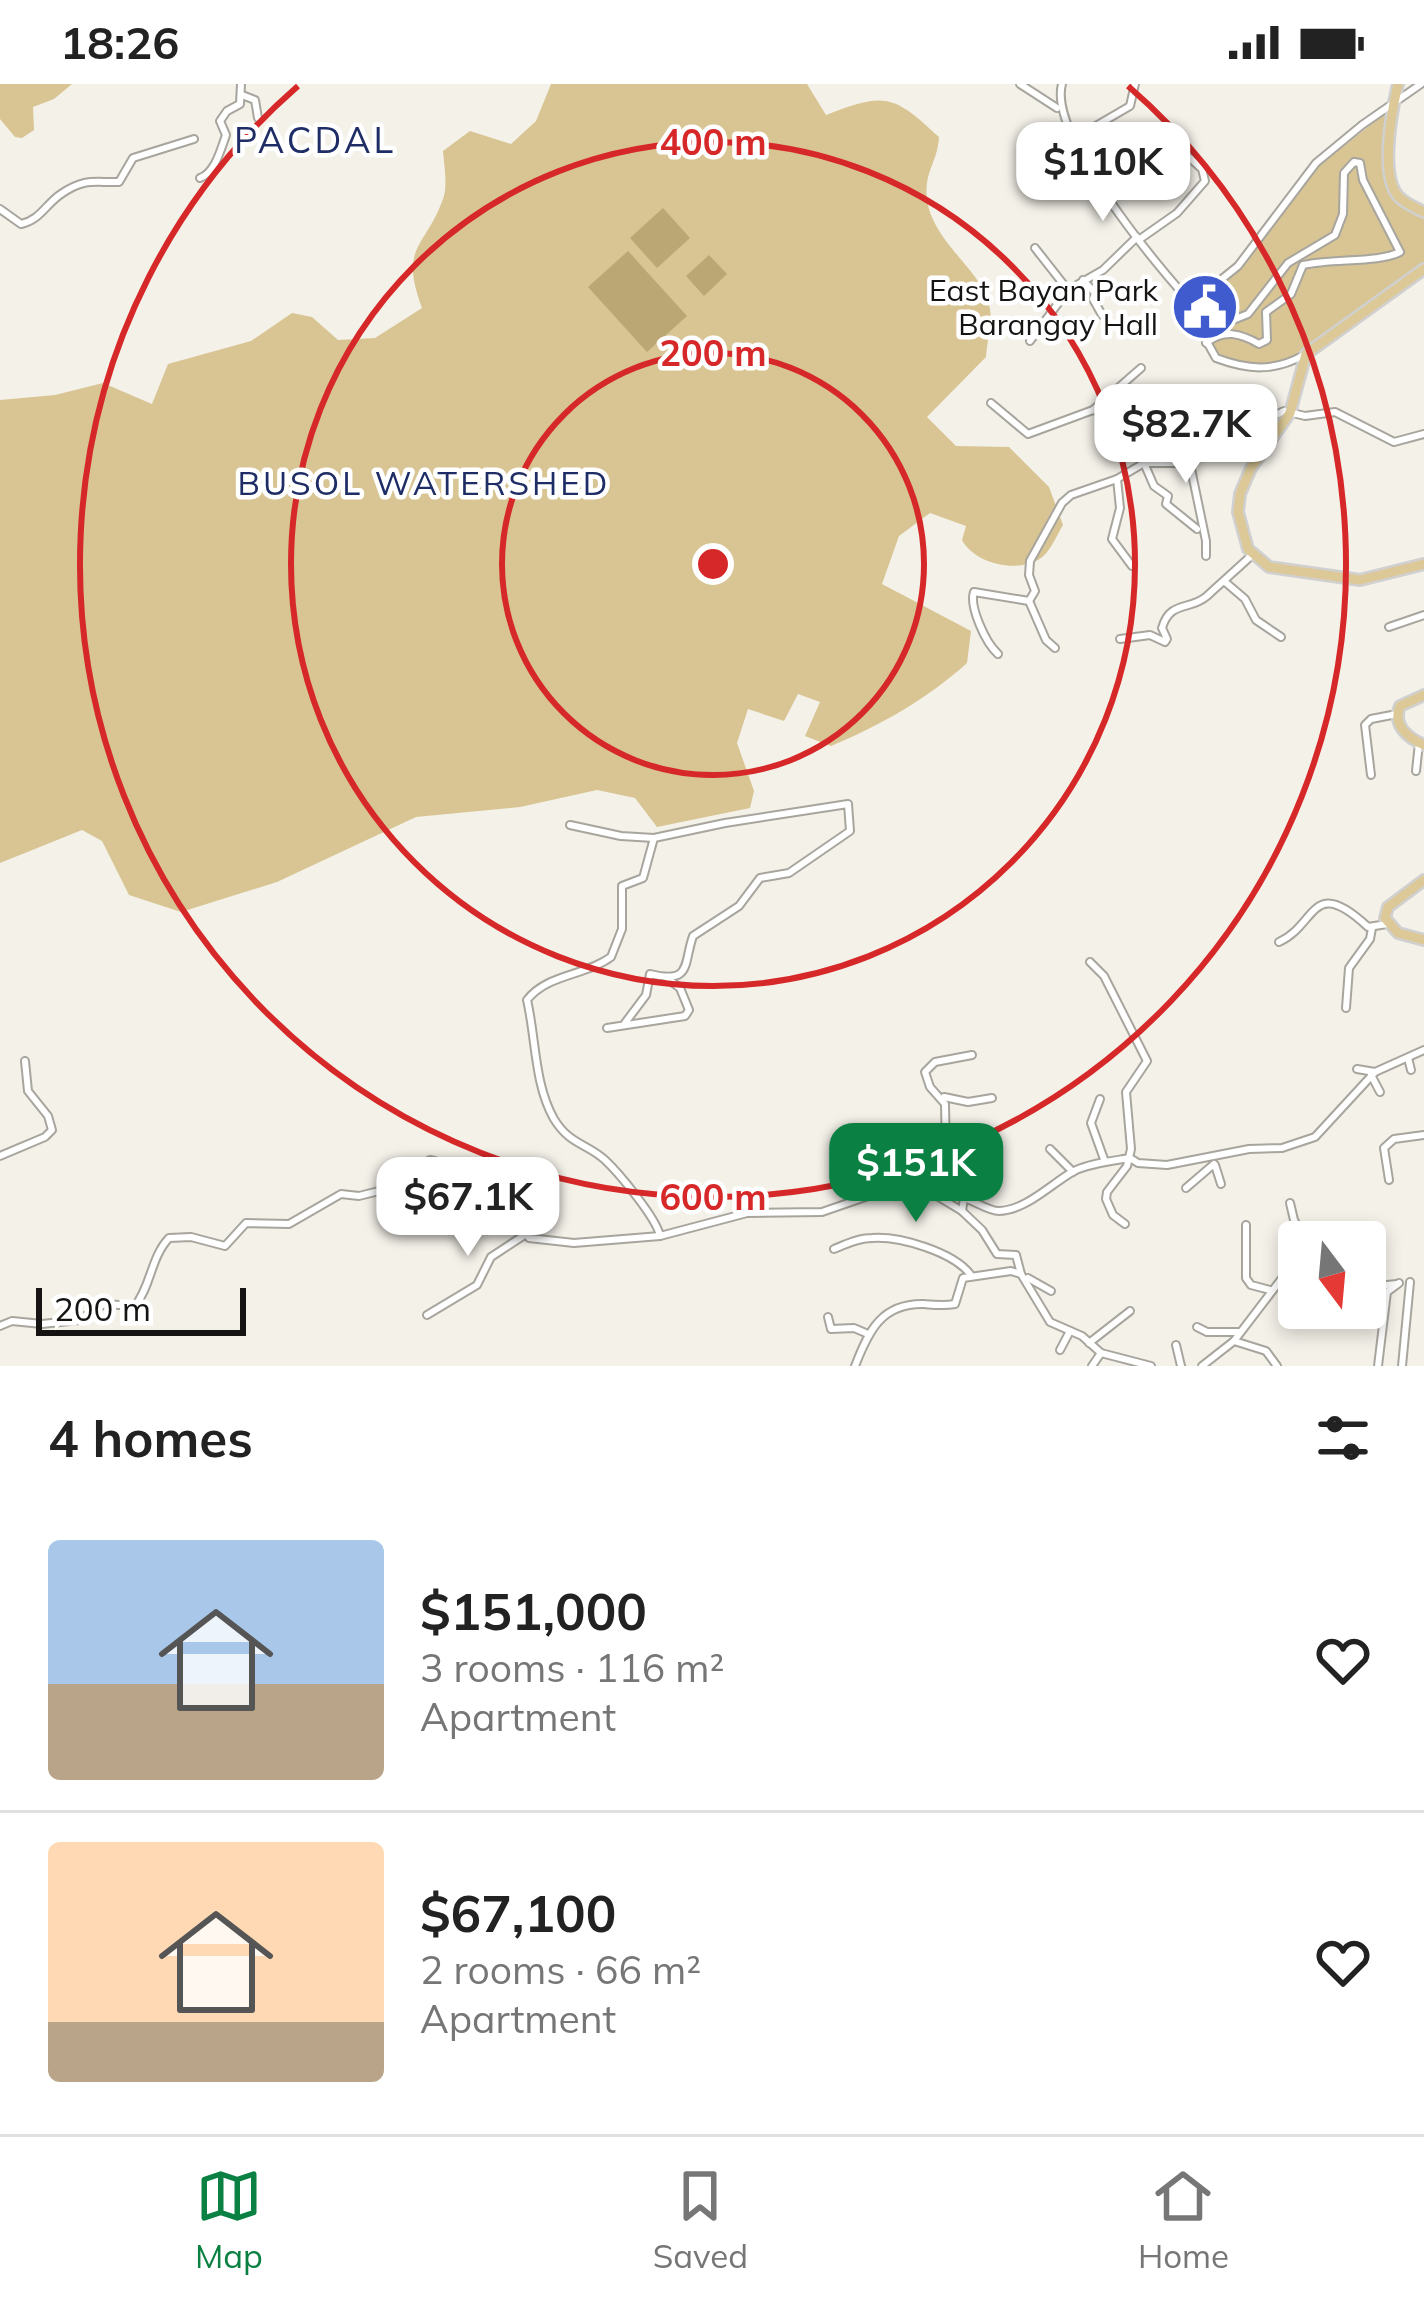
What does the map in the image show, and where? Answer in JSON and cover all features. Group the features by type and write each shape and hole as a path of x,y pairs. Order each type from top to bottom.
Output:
{"main road":[{"path":"1398,84 1389,140 1390,180 1397,195 1424,212"},
{"path":"1424,269 1306,354 1289,413 1240,494 1239,524 1252,555 1279,570 1360,580 1424,564"},
{"path":"1414,739 1397,714 1400,706 1424,694"},
{"path":"1424,880 1388,908 1387,924 1398,933 1424,940"}],"street":[{"path":"200,178 209,174 222,147 226,135 220,121 226,111 240,104 241,84"},
{"path":"1020,84 1059,110"},
{"path":"1062,84 1059,110 1080,157 1195,307 1216,358 1254,369 1288,364 1306,354"},
{"path":"1089,167 1082,134 1130,106 1135,84"},
{"path":"1195,307 1205,291 1238,266 1316,163 1421,84"},
{"path":"242,95 255,100 258,118"},
{"path":"0,208 21,224 30,223 62,193 94,180 119,182 133,158 194,139"},
{"path":"1030,341 1068,290 1103,270 1139,237 1177,213 1205,181 1190,158"},
{"path":"1205,291 1221,314 1233,320 1248,314 1288,263 1335,235 1343,214 1344,173 1354,162 1360,163 1363,180 1400,252 1384,259 1340,258 1303,265 1291,294 1266,312 1267,340 1258,344 1231,333 1206,343"},
{"path":"1035,248 1068,290"},
{"path":"1083,280 1095,293 1093,299 1102,315"},
{"path":"991,403 1028,434 1093,410 1142,368"},
{"path":"1093,410 1172,432 1199,451"},
{"path":"1206,556 1190,464 1199,451 1284,411 1305,416 1335,412 1394,442 1424,434"},
{"path":"1028,601 1035,591 1030,561 1062,503 1144,463 1190,464"},
{"path":"1144,463 1154,486 1168,496 1170,511 1197,529"},
{"path":"1117,479 1120,508 1112,539 1132,566"},
{"path":"1170,511 1195,508"},
{"path":"1120,639 1150,635 1164,643 1166,615 1206,597 1252,555"},
{"path":"1224,581 1245,599 1256,620 1281,637"},
{"path":"998,654 987,641 971,595 982,591 1028,601"},
{"path":"1028,601 1046,640 1055,648"},
{"path":"1389,627 1424,616"},
{"path":"1371,775 1365,725 1371,718 1397,714"},
{"path":"1414,739 1416,771"},
{"path":"570,825 655,838 843,804 850,807 852,823 843,837 788,873 760,878 739,906 693,936 688,965 668,979"},
{"path":"655,838 643,878 622,886 622,928 611,957 569,978 536,987 527,1002 533,1050 552,1115 568,1138 608,1163 656,1220 660,1235"},
{"path":"1279,942 1294,934 1311,909 1321,905 1354,914 1372,928"},
{"path":"1372,928 1387,924"},
{"path":"1346,1008 1349,968 1370,939 1372,928"},
{"path":"1090,962 1104,976 1147,1061 1126,1092 1130,1158 1125,1174 1106,1199 1113,1215 1125,1224"},
{"path":"607,1028 688,1014 686,998 668,979 650,974 646,995 625,1023"},
{"path":"964,1198 1001,1211 1047,1191 1073,1172 1105,1162 1130,1158 1167,1166 1316,1138 1373,1074 1424,1050"},
{"path":"972,1055 926,1066 930,1087 941,1096 968,1102 992,1098"},
{"path":"1408,1058 1411,1070"},
{"path":"0,1156 52,1130 48,1116 28,1091 25,1060"},
{"path":"1357,1069 1373,1074"},
{"path":"1373,1074 1380,1092"},
{"path":"941,1096 947,1118 946,1153 965,1172 962,1211"},
{"path":"1100,1099 1091,1123 1105,1162"},
{"path":"1389,1180 1384,1148 1394,1139 1424,1135"},
{"path":"1050,1149 1073,1172"},
{"path":"0,1326 12,1321 79,1320 104,1304 135,1306 158,1250 169,1238 190,1237 225,1246 246,1222 289,1224 341,1194 379,1191 430,1160 443,1163 472,1194 514,1218 533,1240 563,1243 660,1235 747,1213 822,1213 903,1184 932,1193 962,1211 998,1254 1020,1258 1023,1276 1045,1316 1101,1353 1151,1366"},
{"path":"1213,1160 1221,1184"},
{"path":"1186,1188 1213,1160"},
{"path":"1291,1203 1295,1221"},
{"path":"1246,1225 1246,1278 1251,1285 1270,1290"},
{"path":"427,1315 477,1285 491,1257 526,1234"},
{"path":"834,1249 881,1238 945,1255 970,1274 1011,1271 1051,1291"},
{"path":"857,1365 868,1334 889,1310 955,1304 960,1284 970,1274"},
{"path":"1202,1366 1234,1341 1278,1281"},
{"path":"1386,1285 1422,1281"},
{"path":"1402,1366 1409,1282"},
{"path":"1378,1366 1387,1292 1399,1283"},
{"path":"1089,1343 1130,1311"},
{"path":"828,1317 831,1329 854,1328 868,1334"},
{"path":"1197,1327 1207,1332 1240,1332"},
{"path":"1060,1350 1070,1331"},
{"path":"1234,1341 1266,1352 1277,1366"},
{"path":"1176,1345 1181,1366"},
{"path":"1092,1366 1101,1353"}],"shaded area":[{"path":"0,84 72,84 54,99 33,107 34,130 22,138 15,137 0,119"},
{"name":"BUSOL WATERSHED","path":"551,84 807,84 826,115 862,103 887,101 910,112 939,137 927,202 942,236 977,279 990,320 986,357 927,417 956,446 1009,447 1049,487 1063,525 1050,548 1032,563 998,564 968,548 962,540 966,526 930,513 899,536 882,584 971,631 967,663 903,710 831,746 805,736 820,702 798,694 784,721 748,709 737,743 754,791 750,808 657,827 635,798 597,790 520,807 416,817 277,882 181,912 129,895 102,841 82,830 0,863 0,400 55,395 103,383 152,404 168,364 251,341 292,313 312,317 338,340 375,338 422,308 414,259 444,194 443,151 470,131 511,144 536,121"},
{"path":"1389,110 1385,172 1397,196 1424,216 1424,266 1287,360 1255,365 1218,355 1200,314 1201,301 1241,269 1319,166"},
{"path":"663,208 690,238 657,268 630,238"},
{"path":"628,251 687,316 647,352 588,287"},
{"path":"709,255 727,274 704,296 686,276"}],"place":[{"name":"East Bayan Park Barangay Hall","path":"1205,307"}],"district":[{"name":"PACDAL","path":"315,139"},
{"name":"BUSOL WATERSHED","path":"424,482"}]}
